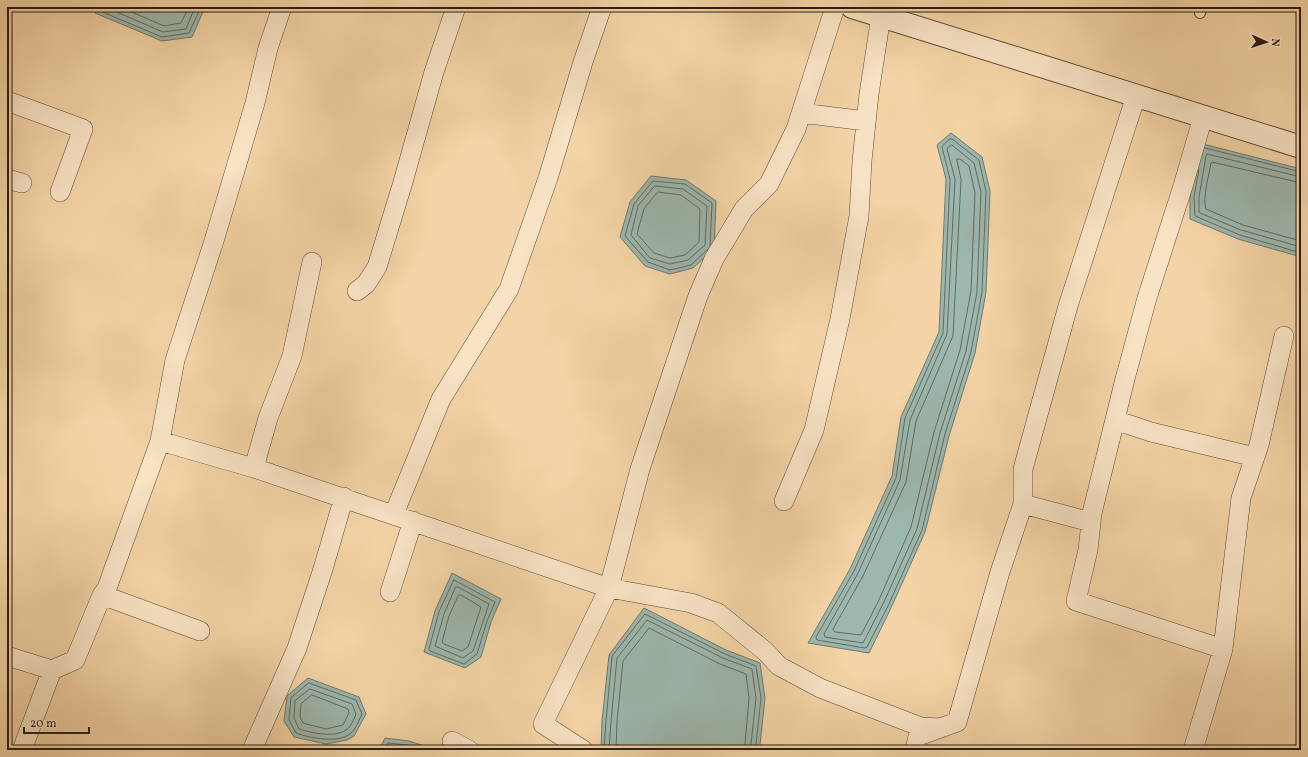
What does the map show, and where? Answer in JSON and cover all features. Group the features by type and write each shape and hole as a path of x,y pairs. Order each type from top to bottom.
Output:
{"street":[{"path":"7,656 52,670 75,660 102,595 107,588 160,441 175,360 214,241 255,103 268,48 282,7"},
{"path":"357,291 366,284 377,267 434,72 456,7"},
{"path":"394,514 440,399 509,289 548,178 583,62 602,7"},
{"path":"583,750 543,724 608,588 640,470 698,296 714,259 744,209 769,184 796,129 835,7"},
{"path":"852,7 1301,147"},
{"path":"784,501 814,430 840,319 859,216 866,121 880,16"},
{"path":"914,750 918,736 957,722 1000,572 1023,504 1023,469 1068,306 1136,96"},
{"path":"7,101 83,129 60,192"},
{"path":"801,113 866,121"},
{"path":"1204,117 1147,298 1125,379 1092,513 1088,550 1076,601 1223,649"},
{"path":"254,468 268,418 292,356 312,262"},
{"path":"1193,750 1223,649 1242,498 1256,457 1284,336"},
{"path":"1115,420 1151,432 1256,457"},
{"path":"160,441 254,468 344,497 608,588 691,603 718,613 765,651 779,666 820,688 921,727 941,728"},
{"path":"252,750 297,648 324,569 344,497"},
{"path":"1023,504 1091,522"},
{"path":"390,592 413,521"},
{"path":"102,595 200,631"},
{"path":"22,750 52,670"},
{"path":"452,741 469,750"}],"water":[{"path":"95,7 205,7 192,37 162,41 95,13"},
{"path":"951,133 982,157 990,191 986,292 975,353 949,436 925,532 869,653 808,643 850,569 892,476 901,417 939,332 946,179 937,145"},
{"path":"1199,143 1301,169 1301,257 1238,239 1190,219 1190,197"},
{"path":"651,176 686,180 716,201 714,249 693,268 670,274 645,266 620,237 630,202"},
{"path":"452,573 501,599 491,622 481,657 465,668 424,652 435,611"},
{"path":"644,608 726,650 760,663 765,698 760,745 761,750 601,750 602,721 609,655"},
{"path":"308,678 359,697 366,714 354,736 347,740 326,744 294,737 284,721 287,696"},
{"path":"385,738 409,741 437,750 379,750"}]}
